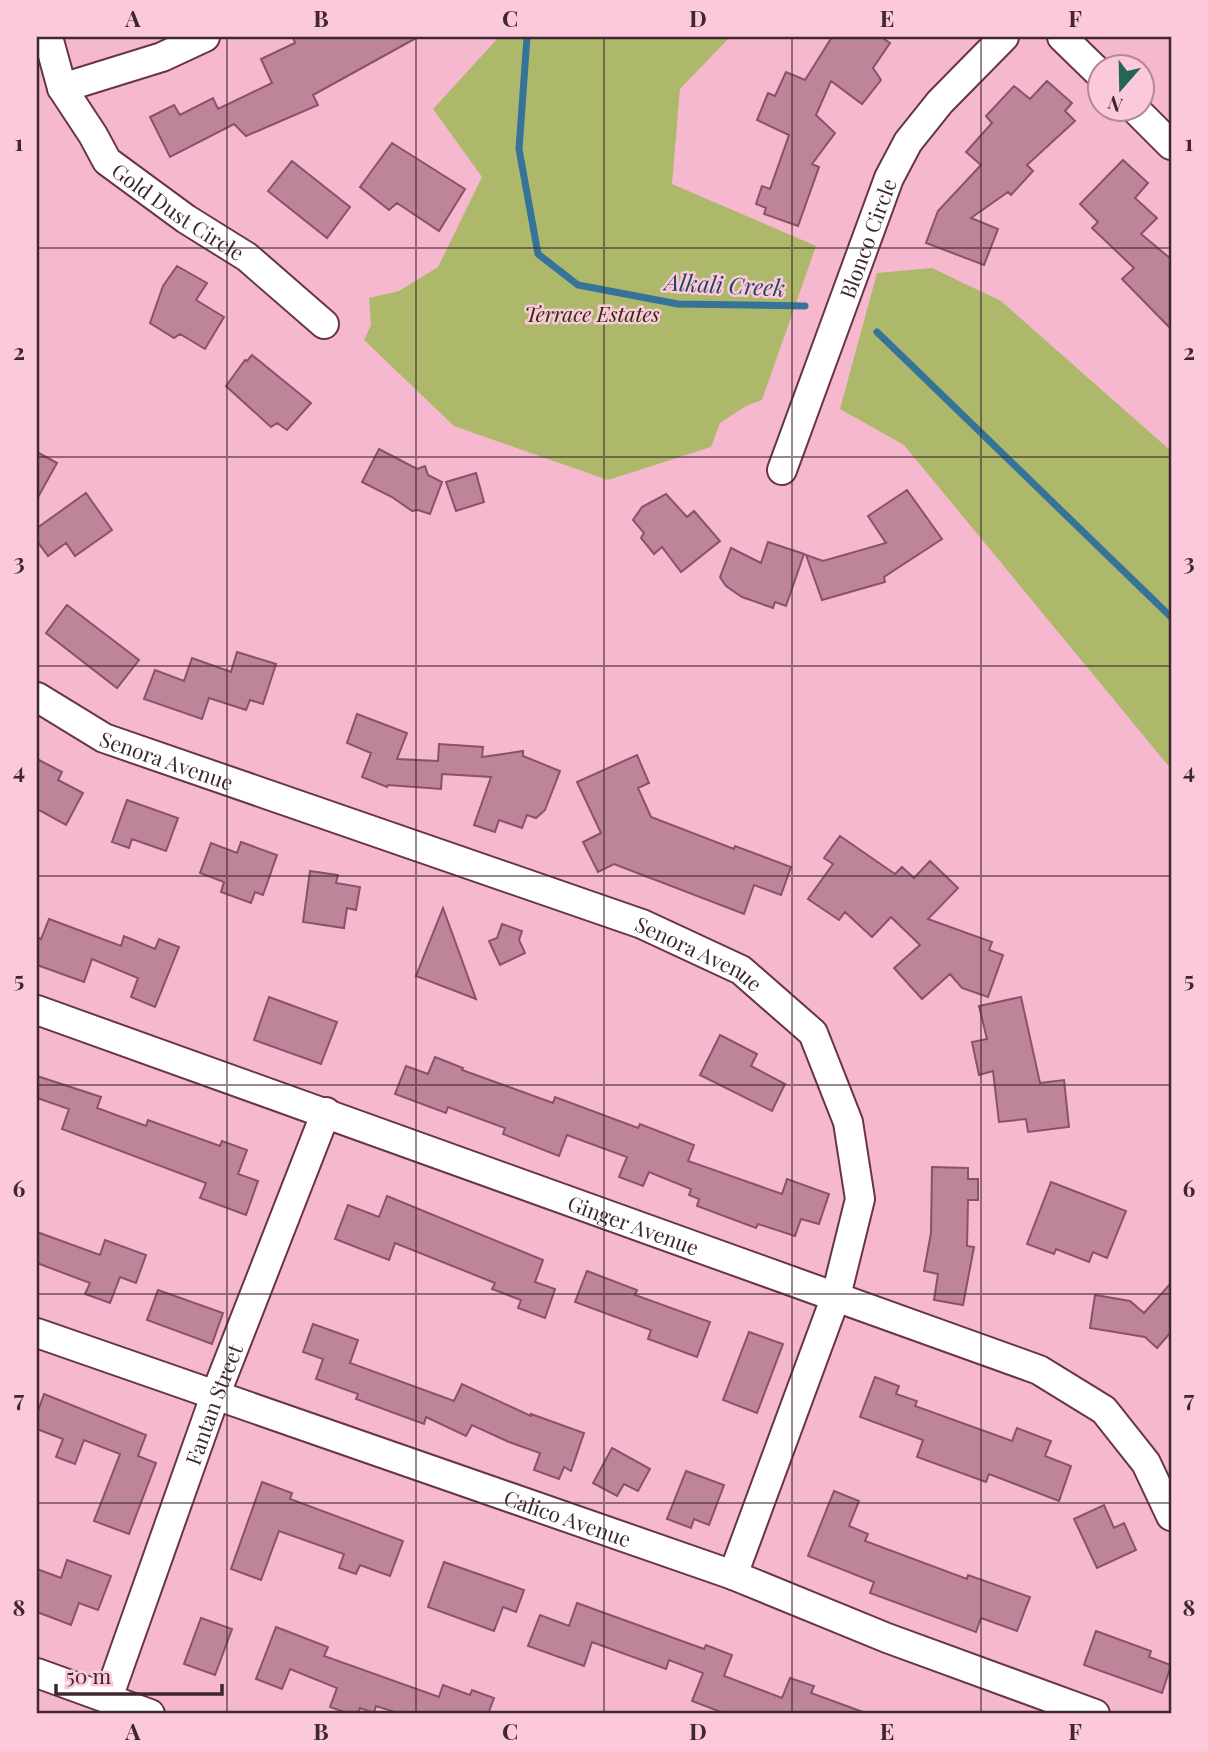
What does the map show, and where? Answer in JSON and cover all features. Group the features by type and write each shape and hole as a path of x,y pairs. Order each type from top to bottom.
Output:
{"street":[{"name":"Gold Dust Circle","path":"48,37 62,88 107,161 144,190 247,257 324,324"},
{"path":"62,88 162,57 205,37"},
{"name":"Blonco Circle","path":"782,470 889,178 908,142 940,102 1004,37"},
{"path":"1062,37 1086,60"},
{"path":"1149,122 1171,145"},
{"name":"Senora Avenue","path":"37,697 104,738 642,924 741,970 813,1033 848,1122 860,1199 836,1296 733,1575"},
{"name":"Ginger Avenue","path":"37,1010 1039,1370 1104,1410 1146,1462 1171,1516"},
{"name":"Fantan Street","path":"108,1698 215,1396 326,1112"},
{"name":"Calico Avenue","path":"37,1333 733,1575 887,1638 1095,1714"},
{"path":"37,1673 149,1714"}],"green space":[{"name":"Terrace Estates","path":"499,37 730,37 680,89 672,184 816,246 762,400 746,406 720,423 711,447 608,480 454,426 364,340 371,325 369,298 399,291 438,267 482,177 433,109"},
{"path":"932,268 1001,301 1171,451 1171,769 904,445 840,409 877,273"}],"building":[{"path":"293,37 418,37 313,95 318,105 246,136 234,124 170,157 150,117 174,105 180,115 213,98 218,109 272,83 261,59 295,43"},
{"path":"832,37 881,37 890,43 873,68 881,80 862,104 831,81 816,115 835,133 812,164 819,167 798,226 764,214 766,208 756,204 762,186 770,189 789,135 757,120 768,93 775,96 786,72 805,80"},
{"path":"1047,81 1072,103 1065,111 1075,121 1027,165 1033,171 1011,195 1008,192 971,218 998,229 984,265 926,243 938,211 981,165 966,152 992,123 986,116 1014,86 1030,99"},
{"path":"392,143 465,189 439,231 397,203 389,210 360,187"},
{"path":"1123,160 1148,183 1135,198 1157,218 1141,234 1171,259 1171,329 1122,279 1134,268 1092,228 1098,222 1080,204"},
{"path":"292,161 350,207 327,238 268,191"},
{"path":"177,266 207,283 196,300 224,317 205,349 180,334 174,338 150,323 163,286"},
{"path":"252,355 311,403 287,430 277,423 271,427 226,386 245,360"},
{"path":"379,449 417,469 425,466 428,475 442,482 430,514 412,511 362,482"},
{"path":"37,452 57,463 37,499"},
{"path":"476,473 484,502 456,511 446,482"},
{"path":"907,490 942,539 884,577 885,582 822,600 806,555 823,561 886,543 868,516"},
{"path":"86,493 112,530 75,556 66,543 48,556 37,541 37,528"},
{"path":"666,494 687,517 694,511 720,541 681,572 662,547 654,554 641,538 644,533 633,520 642,507"},
{"path":"768,542 804,554 786,606 775,602 773,608 742,597 726,586 720,577 731,548 761,563"},
{"path":"67,605 139,660 117,688 46,633"},
{"path":"237,652 276,664 263,704 250,700 246,710 209,698 202,719 144,699 155,670 184,681 192,658 231,672"},
{"path":"357,714 407,733 397,759 438,761 439,744 483,747 482,757 523,751 523,756 560,771 545,810 536,818 527,815 522,828 499,820 495,832 474,825 491,777 442,774 441,789 387,787 362,777 371,753 347,743"},
{"path":"637,755 649,783 638,788 651,817 734,849 735,846 791,867 781,895 754,885 744,914 614,864 598,872 583,842 601,833 577,782"},
{"path":"37,759 62,772 58,780 83,793 66,825 37,809"},
{"path":"127,800 178,818 166,851 132,839 129,848 112,842"},
{"path":"840,836 895,874 902,867 914,878 930,861 958,888 928,919 992,942 989,950 1003,955 988,997 962,988 950,974 922,999 894,968 920,945 891,917 872,937 845,912 839,920 808,899 833,864 824,858"},
{"path":"241,842 277,855 263,895 255,892 251,903 221,892 224,882 200,873 211,843 237,853"},
{"path":"310,871 338,875 336,883 360,887 356,910 347,908 344,928 303,922"},
{"path":"443,908 463,963 476,999 416,976"},
{"path":"49,919 121,946 124,936 155,949 159,939 179,947 155,1007 131,997 138,978 92,959 84,982 37,965 37,937 41,939"},
{"path":"502,924 522,931 519,940 525,953 500,965 489,941 497,938"},
{"path":"269,997 337,1022 321,1064 254,1040"},
{"path":"1021,997 1040,1083 1064,1080 1069,1127 1028,1132 1026,1119 999,1122 993,1071 979,1075 972,1042 987,1039 979,1006"},
{"path":"720,1035 757,1054 751,1066 785,1084 772,1111 700,1075"},
{"path":"435,1057 463,1068 462,1070 553,1103 555,1097 638,1128 640,1124 694,1145 688,1161 782,1194 787,1179 829,1194 819,1224 801,1219 795,1236 758,1224 756,1228 697,1206 699,1199 689,1195 691,1189 649,1172 643,1186 619,1177 627,1157 567,1135 559,1156 503,1134 505,1128 448,1107 446,1113 395,1094 406,1066 428,1074"},
{"path":"37,1076 101,1097 97,1108 146,1126 148,1120 220,1146 222,1141 247,1150 238,1174 258,1181 246,1215 200,1198 206,1183 62,1129 69,1109 37,1098"},
{"path":"932,1167 968,1168 968,1179 978,1179 978,1200 968,1200 967,1246 974,1247 963,1305 934,1300 938,1274 924,1271 931,1233"},
{"path":"1051,1182 1126,1211 1107,1258 1093,1252 1089,1262 1056,1249 1054,1254 1027,1244"},
{"path":"387,1196 543,1260 535,1282 555,1289 545,1318 518,1308 521,1300 492,1289 495,1283 395,1243 389,1260 335,1239 348,1205 379,1217"},
{"path":"37,1232 100,1255 105,1240 146,1255 136,1283 120,1277 110,1303 85,1294 90,1283 37,1263"},
{"path":"587,1271 637,1290 635,1295 710,1322 697,1357 648,1339 651,1330 575,1302"},
{"path":"1171,1283 1171,1332 1157,1348 1145,1337 1090,1328 1095,1295 1130,1301 1144,1313"},
{"path":"158,1290 223,1313 212,1344 147,1320"},
{"path":"313,1324 358,1340 350,1363 454,1401 462,1384 531,1416 584,1433 571,1471 564,1467 559,1479 534,1470 540,1453 472,1425 466,1436 426,1417 424,1424 356,1399 358,1394 316,1379 323,1359 303,1352"},
{"path":"749,1332 783,1344 757,1413 723,1400"},
{"path":"875,1377 899,1386 896,1394 917,1401 915,1406 1012,1441 1017,1428 1051,1441 1045,1456 1071,1466 1059,1501 989,1474 986,1482 917,1457 923,1440 860,1417"},
{"path":"44,1394 146,1435 138,1456 156,1463 129,1534 94,1521 120,1454 84,1440 75,1464 56,1457 63,1439 37,1429 37,1414"},
{"path":"612,1448 650,1469 638,1491 624,1484 617,1496 593,1483"},
{"path":"686,1471 724,1485 709,1525 694,1519 691,1528 667,1519"},
{"path":"262,1482 292,1493 290,1499 403,1541 390,1576 360,1565 356,1574 339,1568 344,1554 279,1531 261,1580 231,1569"},
{"path":"834,1491 859,1501 849,1526 868,1534 865,1541 967,1579 968,1575 1030,1597 1017,1631 981,1618 976,1632 870,1593 874,1582 808,1556"},
{"path":"1104,1505 1114,1528 1124,1523 1136,1550 1097,1568 1074,1519"},
{"path":"67,1560 111,1576 98,1610 79,1603 71,1625 37,1612 37,1569 61,1578"},
{"path":"444,1562 524,1590 516,1612 503,1607 494,1631 428,1607"},
{"path":"577,1603 704,1649 706,1645 732,1655 724,1676 782,1698 790,1678 814,1686 811,1693 863,1714 726,1714 692,1701 703,1673 669,1660 666,1669 592,1642 584,1666 528,1646 540,1615 569,1626"},
{"path":"201,1618 232,1629 215,1675 184,1664"},
{"path":"276,1627 328,1647 324,1656 439,1697 443,1685 470,1695 472,1690 494,1698 488,1714 401,1714 376,1706 374,1713 360,1708 358,1714 350,1714 330,1707 337,1688 290,1669 282,1689 256,1679"},
{"path":"1096,1631 1151,1651 1149,1657 1171,1665 1162,1693 1084,1665"}],"waterway":[{"name":"Alkali Creek","path":"527,37 519,149 538,254 578,285 678,304 805,306"},
{"name":"Alkali Creek","path":"877,332 1171,617"}]}
